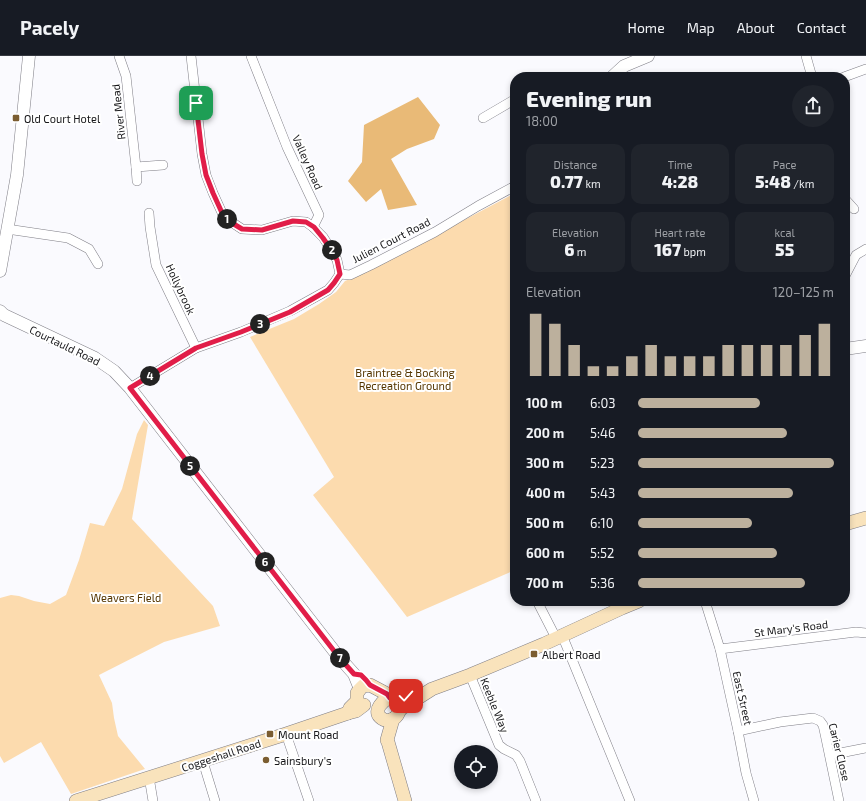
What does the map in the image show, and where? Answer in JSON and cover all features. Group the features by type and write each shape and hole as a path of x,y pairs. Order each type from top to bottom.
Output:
{"main road":[{"path":"850,523 866,518"},
{"path":"387,740 394,707 387,694 365,695 368,711 388,720 394,707 406,696 432,689 470,675 559,637 618,606"},
{"name":"Coggeshall Road","path":"76,801 348,713 356,712 365,695"},
{"path":"394,707 385,700 380,704 378,712 379,722 387,740 406,801"}],"street":[{"path":"0,272 17,174 29,56"},
{"name":"River Mead","path":"119,56 126,76 137,181"},
{"path":"130,388 196,348 290,312 328,290 340,274 337,260 323,238 314,227 306,222 293,221 262,230 242,229 223,215 206,175 202,154 191,56"},
{"name":"Valley Road","path":"251,56 287,147 319,215 314,227"},
{"path":"617,72 624,66 648,56"},
{"path":"806,56 811,72"},
{"path":"850,75 865,70"},
{"path":"483,118 510,104"},
{"path":"136,167 163,165"},
{"name":"Julien Court Road","path":"340,274 350,275 371,265 435,232 510,189"},
{"path":"850,205 854,209"},
{"name":"Hollybrook","path":"149,213 156,265 196,348"},
{"path":"7,229 68,238 89,249 98,264"},
{"path":"850,266 856,255 866,249"},
{"name":"Courtauld Road","path":"0,311 4,315 95,358 114,371 130,388 338,656 354,674 365,695"},
{"path":"850,348 866,346"},
{"path":"540,606 559,637 630,801"},
{"name":"East Street","path":"707,606 720,649 746,773 754,801"},
{"name":"St Mary's Road","path":"720,649 856,632 866,633"},
{"name":"Keeble Way","path":"470,675 499,745 516,755 520,761 536,801"},
{"name":"Carier Close","path":"738,731 780,722 813,718 820,721 823,725 839,801"},
{"path":"286,734 309,801"},
{"path":"830,755 866,748"},
{"path":"202,761 215,801"},
{"path":"149,777 152,801"}],"green space":[{"name":"Braintree & Bocking Recreation Ground","path":"510,196 510,572 407,617 313,495 334,477 250,337 294,319 336,292 345,281 362,274"},
{"name":"Weavers Field","path":"144,420 148,425 132,519 213,606 220,626 164,642 99,675 112,703 118,736 145,769 71,794 41,742 4,763 0,756 0,598 11,595 50,604 66,595 79,560 90,523 104,526 122,489 137,434"}],"shaded area":[{"path":"418,97 440,125 434,139 407,149 391,159 417,205 388,210 381,189 366,202 348,181 362,162 364,125"}],"place":[{"name":"Old Court Hotel","path":"16,118"},
{"name":"Albert Road","path":"534,654"},
{"name":"Mount Road","path":"270,734"},
{"name":"Sainsbury's","path":"266,760"}],"route":[{"path":"196,103 206,175 223,215 242,229 262,230 293,221 306,222 314,227 332,251 337,260 340,274 328,290 290,312 196,348 130,388 338,656 354,674 361,675 370,685 387,694 390,698 395,700 406,696"}]}
